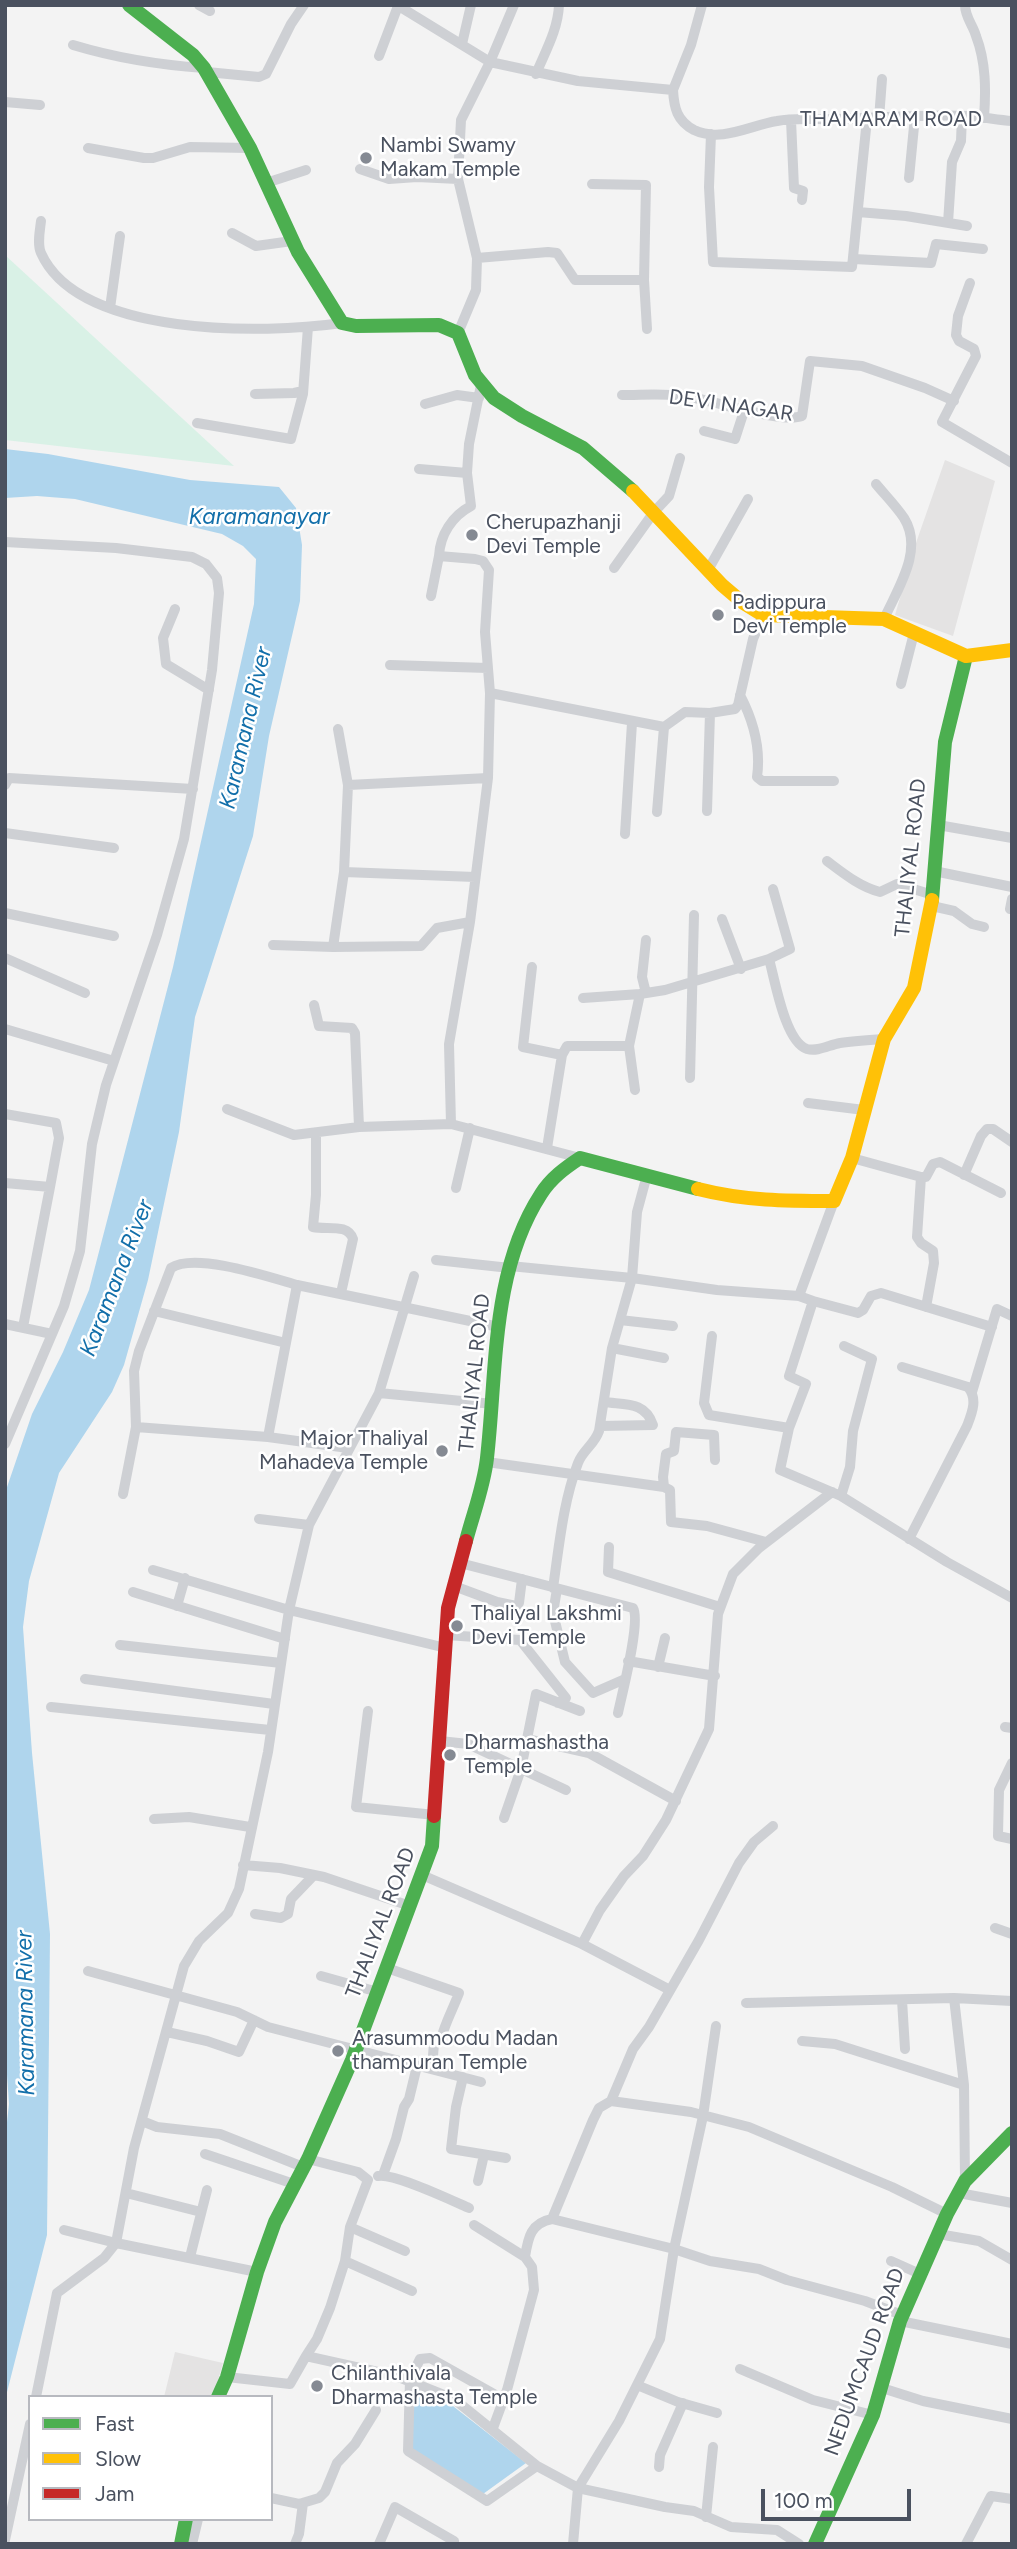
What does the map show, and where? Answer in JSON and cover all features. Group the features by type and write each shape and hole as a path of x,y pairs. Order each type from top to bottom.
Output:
{"street":[{"path":"129,5 146,11 206,70 250,148 292,241 342,323"},
{"path":"199,5 210,11"},
{"path":"73,45 104,54 172,66 260,77 266,74 291,24 304,5"},
{"path":"462,44 471,5"},
{"path":"431,596 440,544 449,525 471,506 467,473 469,444 480,392 458,333 476,290 477,258 458,179 461,120 514,5"},
{"path":"536,74 554,32 559,5"},
{"path":"702,5 691,45 673,90 678,118 694,130 711,134 709,187 713,262 852,267 867,119"},
{"path":"965,5 985,75 984,118"},
{"path":"379,56 397,6 490,62 578,81 673,90"},
{"path":"879,119 882,79"},
{"path":"5,102 40,105"},
{"path":"909,178 915,116"},
{"path":"948,223 952,162 961,141 962,116"},
{"name":"THAMARAM ROAD","path":"711,134 734,133 777,121 800,118 962,116 1012,121"},
{"path":"791,120 794,188 803,191 802,200"},
{"path":"88,148 144,159 190,146 250,148"},
{"path":"360,169 389,179 458,179"},
{"path":"266,183 306,170"},
{"path":"592,184 646,185 644,280 647,329"},
{"path":"858,212 906,216 967,226"},
{"path":"41,221 40,251 55,275 72,289 110,307 165,323 232,330 342,323 356,326 439,325 458,333"},
{"path":"232,233 256,246 292,241"},
{"path":"110,307 120,236"},
{"path":"854,259 931,263 936,244 983,249"},
{"path":"477,258 557,253 575,280 644,280"},
{"path":"970,283 958,316 956,335 959,341 974,349 976,356 942,422 1012,463"},
{"path":"197,423 292,439 303,391 308,327"},
{"name":"DEVI NAGAR","path":"622,395 682,396 798,418 802,416 810,361 862,366 954,401"},
{"path":"255,394 303,391"},
{"path":"425,404 480,392 493,396 594,454 654,512 708,570 748,607 763,615 884,619 966,656 1012,650"},
{"path":"704,431 735,439 745,408"},
{"path":"614,568 654,512 669,496 680,457"},
{"path":"419,469 467,473"},
{"path":"876,484 904,518 913,540 912,553 884,619"},
{"path":"708,570 748,499"},
{"path":"5,542 192,557 206,564 217,578 219,593 209,690 184,839 157,935 106,1085 92,1144 80,1251 64,1306 5,1444"},
{"path":"439,556 483,561 489,570 485,632 490,693 488,778 470,922 449,1044 451,1124"},
{"path":"175,609 163,638 166,664 209,690"},
{"path":"490,693 632,723 664,727 685,712 710,713 735,709 753,639 763,615"},
{"path":"901,684 914,633"},
{"name":"THALIYAL ROAD","path":"834,1201 852,1158 884,1039 914,988 932,901 944,742 966,656"},
{"path":"390,664 488,668"},
{"path":"740,695 750,712 759,765 757,777 762,781 834,781"},
{"path":"707,811 710,713"},
{"path":"625,834 632,723"},
{"path":"657,812 664,727"},
{"path":"333,947 344,872 348,785 338,729"},
{"path":"5,785 9,778 194,789"},
{"path":"348,785 488,778"},
{"path":"938,825 1012,838"},
{"path":"5,833 114,848"},
{"path":"827,861 848,877 874,891 880,892 897,884 954,911 972,924 984,927"},
{"path":"934,871 1012,887"},
{"path":"344,872 475,877"},
{"path":"583,998 643,994 741,970 790,949 773,890"},
{"path":"5,913 114,936"},
{"path":"690,1078 694,915"},
{"path":"722,919 741,970"},
{"path":"273,945 421,946 437,928 470,922"},
{"path":"635,1090 629,1046 643,994 646,940"},
{"path":"5,958 85,993"},
{"path":"769,959 788,1027 802,1046 821,1049 835,1044 884,1039"},
{"path":"532,967 523,1047 562,1055"},
{"path":"314,1005 319,1026 352,1028 355,1033 359,1127"},
{"path":"5,1029 114,1061"},
{"path":"547,1148 564,1049 573,1045 629,1046"},
{"path":"808,1103 864,1110"},
{"path":"227,1109 294,1135 359,1127 451,1124 726,1196 763,1201 834,1201 799,1296"},
{"path":"5,1114 56,1123 59,1138 23,1327"},
{"path":"456,1188 470,1128"},
{"path":"964,1175 981,1136 987,1129 993,1129 1012,1142"},
{"path":"316,1133 313,1227 346,1229 352,1233 353,1239 341,1293"},
{"name":"THALIYAL ROAD","path":"219,2395 227,2377 257,2272 275,2222 306,2163 356,2050 432,1846 448,1608 487,1462 499,1327 514,1247 541,1193 557,1174 580,1158"},
{"path":"852,1158 921,1177 926,1177 933,1164 940,1162 1001,1194"},
{"path":"625,1679 593,1693 565,1662 553,1613 561,1533 579,1460 595,1441 600,1426 612,1348 632,1278 637,1212 647,1175"},
{"path":"921,1177 917,1237 933,1251 934,1263 926,1307"},
{"path":"5,1183 50,1187"},
{"path":"436,1260 632,1278 717,1290 799,1296 858,1313 863,1310 871,1296 881,1293 992,1326"},
{"path":"123,1494 136,1427 134,1371 167,1274 178,1263 225,1265 297,1285 499,1327"},
{"path":"36,2395 57,2293 104,2258 116,2243 134,2148 191,1952 228,1913 239,1889 268,1751 289,1610 309,1525 379,1393 414,1276"},
{"path":"268,1437 297,1285"},
{"path":"813,1301 789,1376 806,1384 789,1428 779,1470 836,1494 1012,1598"},
{"path":"909,1539 974,1410 972,1392 997,1309 1012,1316"},
{"path":"153,1311 286,1343"},
{"path":"620,1320 673,1326"},
{"path":"6,1327 23,1327 52,1334"},
{"path":"712,1336 704,1403 709,1415 789,1428"},
{"path":"582,1944 600,1910 624,1876 643,1856 676,1801 709,1729 720,1607 733,1574 766,1542 836,1494 850,1467 853,1431 872,1359 844,1346"},
{"path":"612,1348 664,1358"},
{"path":"902,1367 968,1388 972,1392"},
{"path":"379,1393 493,1404"},
{"path":"600,1426 653,1425 643,1408 604,1402"},
{"path":"715,1461 716,1418"},
{"path":"136,1427 268,1437 348,1448"},
{"path":"664,1487 666,1454 674,1451 677,1432 714,1435"},
{"path":"487,1462 664,1487 670,1490 671,1522 707,1526 766,1542"},
{"path":"259,1519 309,1525"},
{"path":"609,1547 608,1572 720,1607"},
{"path":"460,1563 580,1593 635,1610 618,1713"},
{"path":"153,1570 289,1610 446,1641 520,1640 566,1698 558,1703"},
{"path":"177,1605 185,1578"},
{"path":"454,1586 516,1606 519,1604 522,1579"},
{"path":"132,1592 285,1639"},
{"path":"658,1667 664,1639"},
{"path":"120,1645 281,1663"},
{"path":"628,1661 715,1676"},
{"path":"85,1679 274,1704"},
{"path":"504,1818 521,1769 536,1694 580,1711"},
{"path":"51,1707 270,1730"},
{"path":"368,1711 356,1807 435,1815"},
{"path":"527,1739 589,1753 676,1801"},
{"path":"440,1741 468,1744 566,1790"},
{"path":"1012,1763 999,1790 998,1836 1012,1839"},
{"path":"154,1819 189,1817 250,1828"},
{"path":"552,2219 599,2108 611,2101 633,2049 649,2027 699,1940 739,1863 754,1842 773,1826"},
{"path":"243,1866 280,1868 314,1875 410,1906"},
{"path":"255,1914 281,1918 288,1914 291,1899 314,1875"},
{"path":"422,1875 582,1944 670,1990"},
{"path":"995,1928 1012,1934"},
{"path":"387,1968 459,1993 445,2022 441,2039 434,2043 432,2069"},
{"path":"88,1971 206,2003 268,2026 481,2082"},
{"path":"321,1976 378,1992"},
{"path":"954,1998 964,2085 962,2187 1012,2203"},
{"path":"746,2003 954,1998 1012,2001"},
{"path":"902,2000 905,2049"},
{"path":"167,2032 239,2052 254,2020"},
{"path":"572,2544 578,2488 619,2421 660,2339 665,2322 674,2249 703,2116 716,2026"},
{"path":"802,2041 835,2044 964,2085"},
{"path":"383,2175 404,2107 409,2099 417,2066"},
{"path":"463,2077 451,2149 506,2158"},
{"path":"611,2101 691,2112 749,2127 892,2187 947,2214"},
{"path":"142,2121 157,2127 220,2134 306,2163 358,2172 368,2180"},
{"name":"NEDUMCAUD ROAD","path":"815,2544 873,2415 901,2318 947,2214 962,2187 1012,2133"},
{"path":"205,2154 294,2184"},
{"path":"478,2181 484,2154"},
{"path":"368,2180 383,2175 469,2208"},
{"path":"227,2377 290,2384 317,2339 330,2308 345,2261 350,2227 368,2180"},
{"path":"190,2257 207,2190"},
{"path":"126,2193 201,2212"},
{"path":"525,2257 533,2228 542,2221 552,2219 674,2249 710,2261 759,2269 787,2280 865,2301 901,2318 1012,2344"},
{"path":"474,2225 525,2257 532,2267 534,2290 493,2428"},
{"path":"350,2227 405,2251"},
{"path":"64,2230 257,2272"},
{"path":"938,2234 979,2241 1012,2260"},
{"path":"345,2261 412,2291"},
{"path":"891,2261 920,2274"},
{"path":"306,2356 410,2380 454,2399 537,2466 578,2488 694,2511 731,2527 777,2530 799,2544"},
{"path":"503,2399 430,2358 420,2359 410,2380 408,2451 487,2501 537,2466"},
{"path":"740,2369 813,2400 873,2415"},
{"path":"637,2385 717,2413"},
{"path":"882,2388 923,2401 1012,2419"},
{"path":"659,2467 660,2455 683,2403"},
{"path":"273,2498 303,2502 320,2498 338,2463 355,2444 376,2410"},
{"path":"13,2544 5,2541 28,2433"},
{"path":"706,2517 713,2447"},
{"path":"966,2544 991,2496 1012,2499"},
{"path":"295,2544 303,2502"},
{"path":"379,2544 395,2507 454,2541 453,2544"},
{"path":"180,2544 186,2521"},
{"path":"192,2544 198,2521"}],"shaded area":[{"path":"945,460 995,481 953,636 895,615"},
{"path":"175,2352 223,2363 214,2395 164,2395"}],"green space":[{"path":"5,255 234,466 5,440"}],"water":[{"name":"Karamanayar","path":"5,449 48,454 190,480 279,487 296,508 302,545 300,601 269,736 253,836 195,1017 179,1132 148,1280 124,1365 112,1392 59,1473 29,1581 23,1627 50,1934 47,2235 5,2400 5,2140 9,2104 5,2045 5,1493 32,1414 63,1352 89,1290 173,967 254,604 256,559 243,546 222,534 75,499 37,496 5,498"},
{"path":"413,2387 449,2403 526,2463 483,2494 410,2448"}],"traffic: fast":[{"path":"129,5 193,55 204,68 250,148 298,252 342,323 356,326 439,325 458,333 475,375 494,398 583,448 633,491"},
{"path":"932,900 945,742 966,656"},
{"path":"466,1541 486,1468 495,1356 505,1288 513,1255 541,1194 554,1178 580,1158 698,1189"},
{"path":"219,2395 227,2377 257,2272 275,2222 308,2159 352,2060 432,1846 434,1816"},
{"path":"815,2544 873,2415 900,2321 947,2214 965,2181 1012,2133"},
{"path":"181,2544 186,2521"}],"traffic: slow":[{"path":"633,491 722,585 763,615 884,619 966,656 1012,650"},
{"path":"698,1189 749,1198 834,1201 852,1158 884,1039 914,988 932,900"}],"traffic: jam":[{"path":"434,1816 448,1608 466,1541"}],"place":[{"name":"Nambi Swamy Makam Temple","path":"366,158"},
{"name":"Cherupazhanji Devi Temple","path":"472,535"},
{"name":"Padippura Devi Temple","path":"718,615"},
{"name":"Major Thaliyal Mahadeva Temple","path":"442,1451"},
{"name":"Thaliyal Lakshmi Devi Temple","path":"457,1626"},
{"name":"Dharmashastha Temple","path":"450,1755"},
{"name":"Arasummoodu Madan thampuran Temple","path":"338,2051"},
{"name":"Chilanthivala Dharmashasta Temple","path":"317,2386"}],"water label":[{"name":"Karamana River","path":"246,728"},
{"name":"Karamana River","path":"117,1278"},
{"name":"Karamana River","path":"26,2013"}]}
